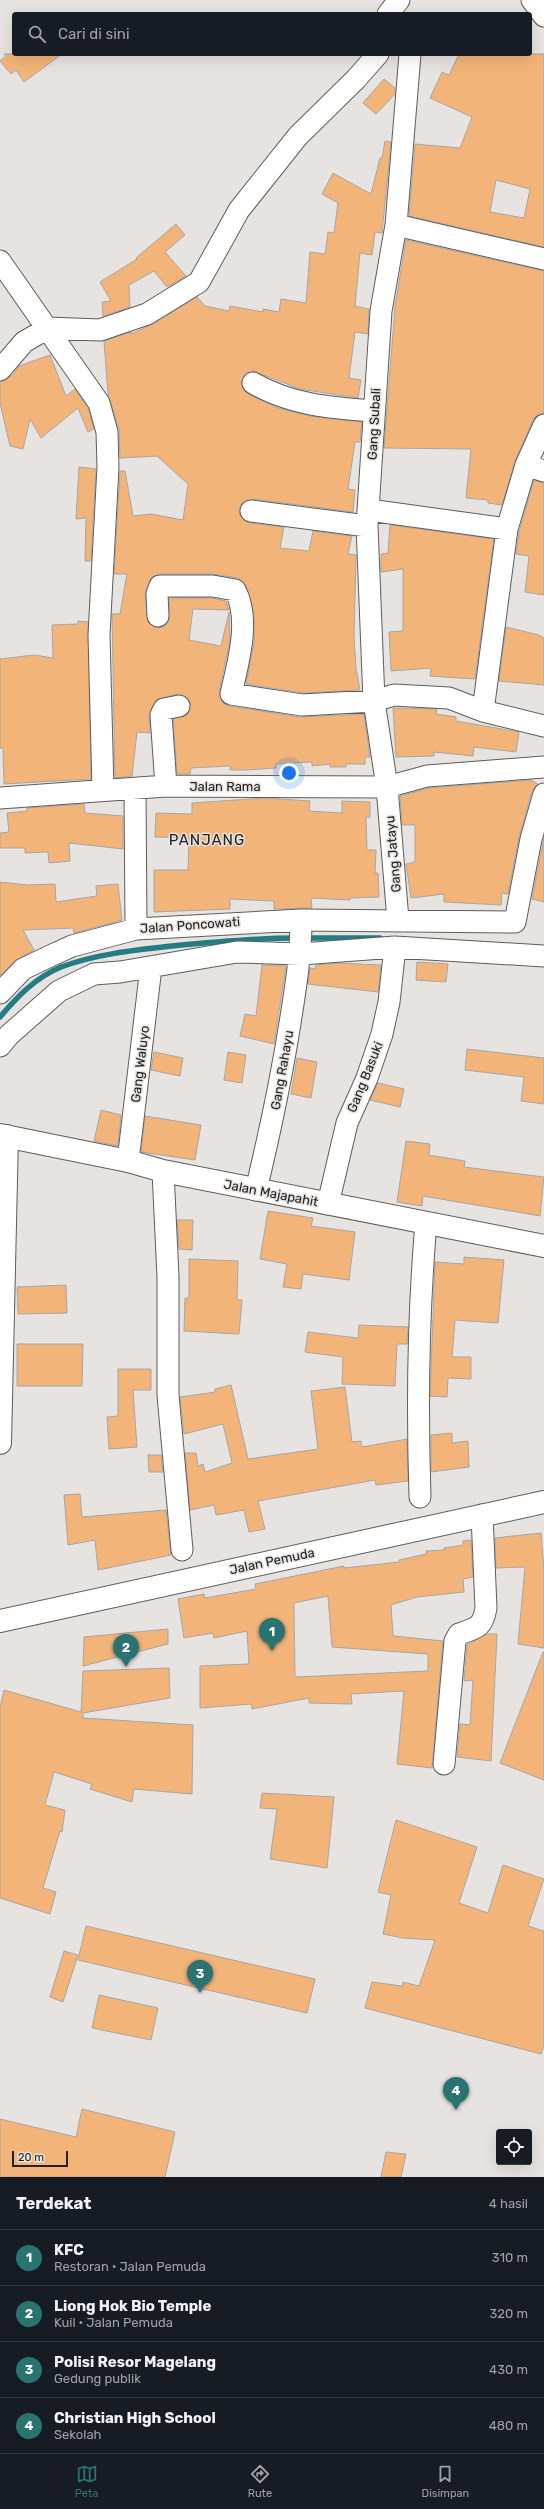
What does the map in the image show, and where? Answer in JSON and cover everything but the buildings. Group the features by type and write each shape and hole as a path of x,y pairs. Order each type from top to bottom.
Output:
{"street":[{"path":"390,12 399,0"},
{"path":"532,0 544,16"},
{"path":"0,370 24,342 48,328 100,330 147,314 199,282 239,210 298,136 356,79 376,56"},
{"name":"Gang Subali","path":"386,787 374,701 368,518 381,311 396,225 410,58"},
{"path":"396,225 544,259"},
{"path":"0,261 99,403 107,432 108,468 99,635 103,789"},
{"path":"253,383 273,395 309,405 374,411"},
{"path":"483,711 507,529 535,468 544,425"},
{"path":"251,511 368,518 507,529"},
{"path":"158,616 157,594 160,586 213,586 235,590 238,595 243,629 241,651 231,694 302,705 374,701 394,695 449,698 483,711 544,726"},
{"path":"166,786 160,720 164,709 179,706"},
{"name":"Jalan Rama","path":"0,798 103,789 135,789 166,786 386,787 427,776 544,767"},
{"name":"Gang Jatayu","path":"386,787 398,920"},
{"path":"135,789 136,929"},
{"name":"Jalan Poncowati","path":"0,993 23,969 50,956 72,946 136,929 398,920 515,922 530,839 544,794"},
{"name":"Gang Rahayu","path":"256,1190 278,1097 301,952 301,924"},
{"path":"0,1046 9,1035 59,991 94,974 151,967 237,952 301,952 395,947 544,956"},
{"name":"Gang Basuki","path":"328,1204 346,1123 367,1078 382,1034 389,1002 395,947"},
{"name":"Gang Waluyo","path":"128,1161 151,967"},
{"path":"0,1443 5,1309 3,1136"},
{"name":"Jalan Majapahit","path":"3,1136 128,1161 163,1171 256,1190 544,1246"},
{"path":"163,1171 168,1277 168,1395 182,1550"},
{"path":"420,1497 417,1368 419,1301 426,1223"},
{"name":"Jalan Pemuda","path":"0,1621 544,1502"},
{"path":"444,1764 455,1640 459,1634 476,1628 484,1621 482,1515"}],"waterway":[{"path":"0,1017 20,995 43,976 61,967 88,959 130,951 172,946 249,939 296,938"},
{"path":"305,938 380,938"}],"place":[{"name":"KFC","path":"272,1651"},
{"name":"Liong Hok Bio Temple","path":"126,1667"},
{"name":"Polisi Resor Magelang","path":"200,1993"},
{"name":"Christian High School","path":"456,2110"}],"district":[{"name":"PANJANG","path":"207,840"}]}
